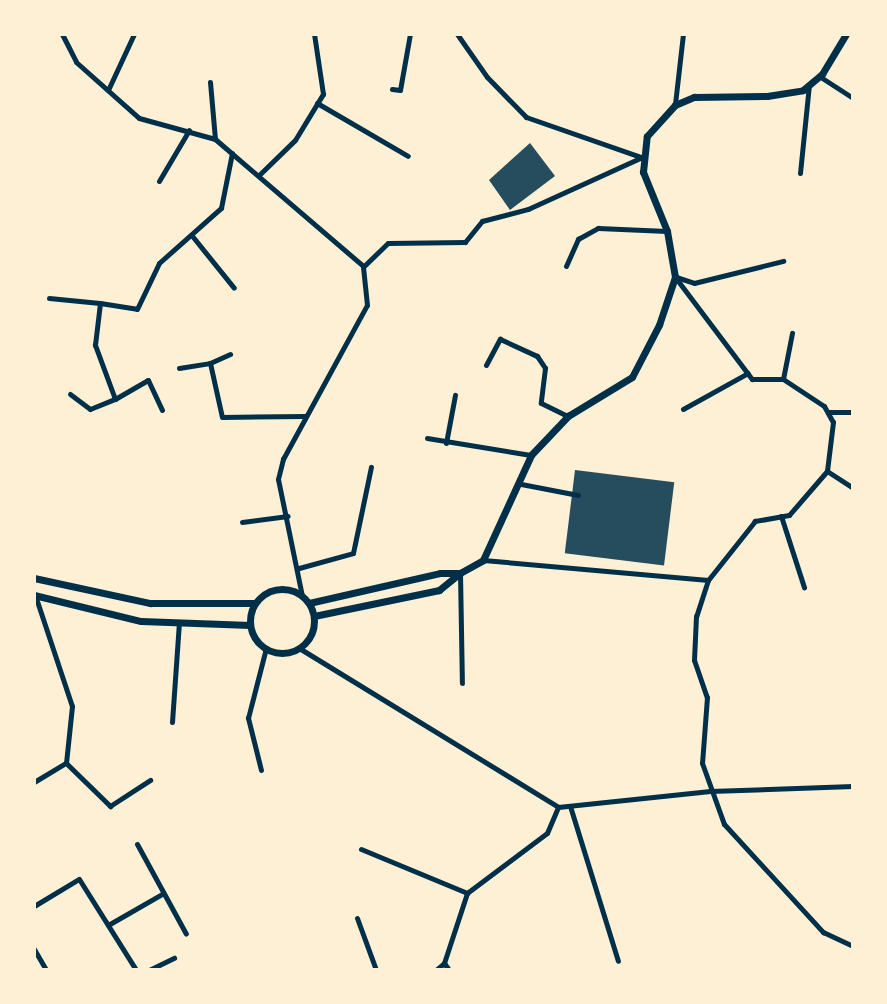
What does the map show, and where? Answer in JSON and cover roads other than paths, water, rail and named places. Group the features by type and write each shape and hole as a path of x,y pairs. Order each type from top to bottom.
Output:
{"main road":[{"path":"314,616 439,590 483,560 521,484 531,455 568,416 632,377 659,325 675,277 667,231 642,157 647,136 675,105 694,97 767,96 810,84 819,76 846,34"},
{"path":"309,603 440,573 460,573"},
{"path":"34,578 150,603 255,603 272,590 302,596 309,603 314,616 313,628 299,648 282,653 266,648 250,625 255,603"},
{"path":"34,595 141,621 250,625"}],"street":[{"path":"62,34 76,62 139,118 215,139 363,266 367,305 283,459 278,479 299,568 302,596"},
{"path":"108,90 134,34"},
{"path":"259,175 295,140 323,94 314,34"},
{"path":"392,89 400,90 410,34"},
{"path":"457,34 487,77 526,117 642,157"},
{"path":"675,105 683,34"},
{"path":"819,76 853,98"},
{"path":"210,82 215,139"},
{"path":"800,173 810,84"},
{"path":"317,103 408,156"},
{"path":"159,181 189,130"},
{"path":"49,298 137,309 159,263 193,237 221,208 232,153"},
{"path":"363,266 388,243 465,242 482,221 528,209 642,157"},
{"path":"566,266 578,239 598,228 667,231"},
{"path":"193,237 234,288"},
{"path":"675,277 694,283 783,261"},
{"path":"675,277 752,379 783,379 827,412 833,422 827,471 789,515 755,521 708,580 696,616 694,660 707,697 702,763 724,824 823,932 853,946"},
{"path":"100,303 95,345 115,399"},
{"path":"783,379 792,333"},
{"path":"486,365 500,339 537,356 545,368 541,403 568,416"},
{"path":"179,368 210,363 230,354"},
{"path":"210,363 222,417 306,416"},
{"path":"683,409 748,373"},
{"path":"70,394 90,409 148,380 162,410"},
{"path":"446,443 455,395"},
{"path":"827,412 853,412"},
{"path":"427,438 531,455"},
{"path":"299,568 353,553 371,467"},
{"path":"827,471 853,488"},
{"path":"521,484 578,495"},
{"path":"242,522 288,516"},
{"path":"781,516 804,587"},
{"path":"483,560 708,580"},
{"path":"460,573 462,683"},
{"path":"34,595 72,706 66,763"},
{"path":"172,722 179,622"},
{"path":"261,770 248,718 266,648"},
{"path":"299,648 558,807 710,791 853,786"},
{"path":"66,763 110,806 150,780"},
{"path":"34,782 66,763"},
{"path":"570,806 618,961"},
{"path":"436,970 444,963 467,893 547,833 558,807"},
{"path":"137,844 186,934"},
{"path":"361,849 467,893"},
{"path":"34,906 79,879 136,970"},
{"path":"108,925 162,894"},
{"path":"357,918 376,970"},
{"path":"34,949 46,970"},
{"path":"149,970 174,958"},
{"path":"444,963 449,970"}]}
